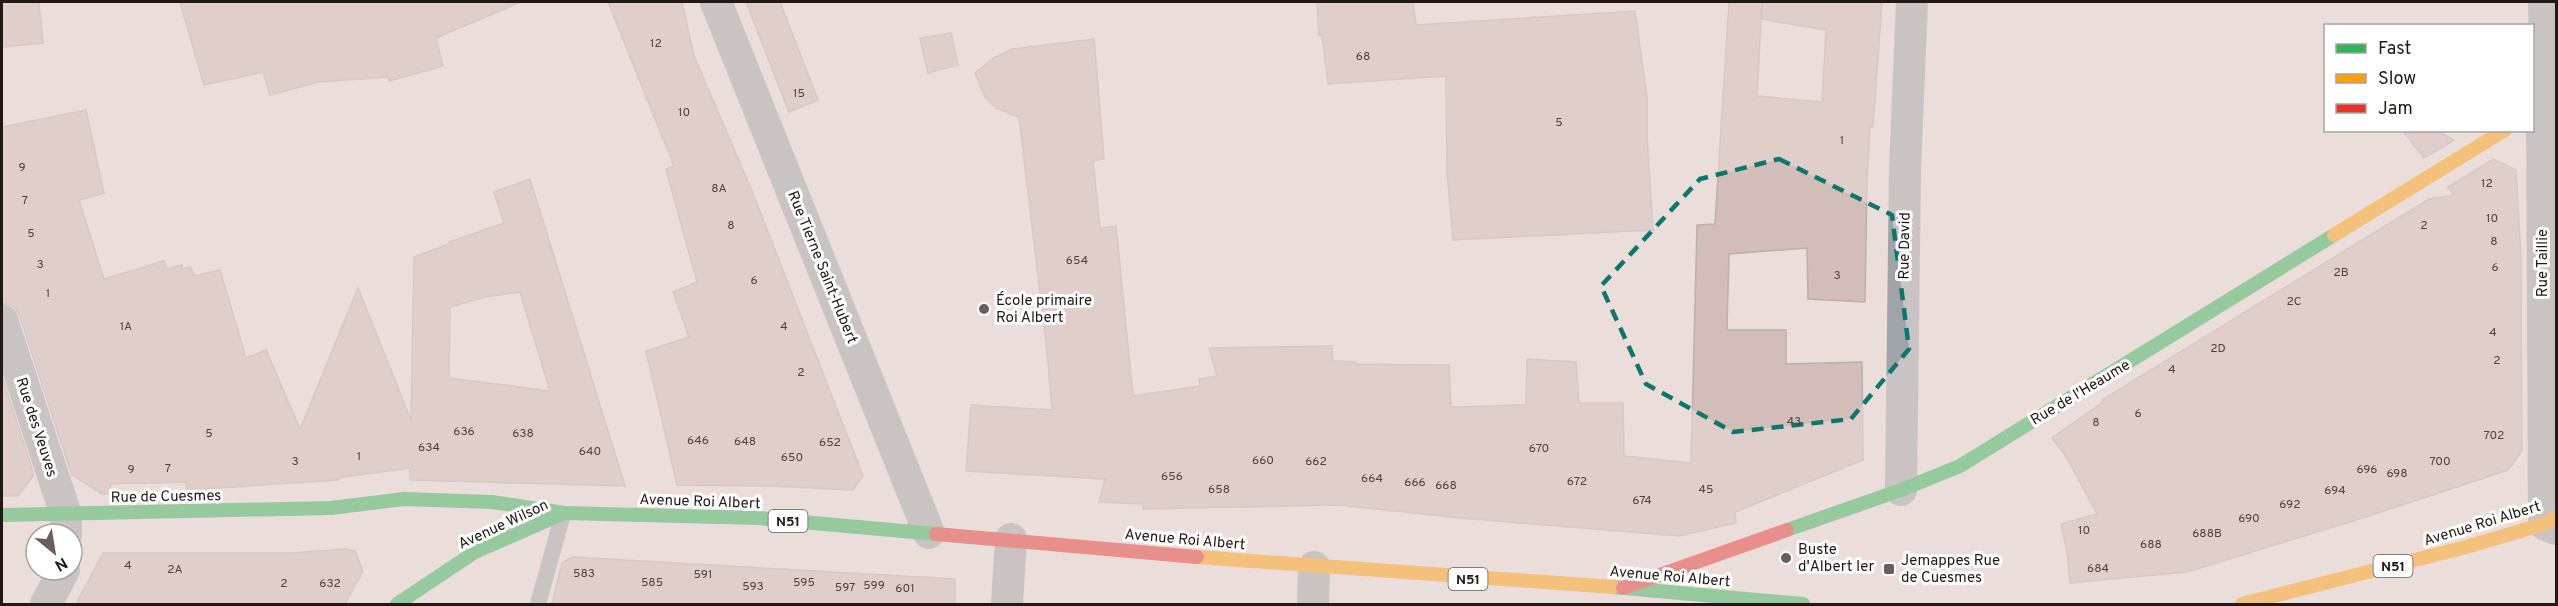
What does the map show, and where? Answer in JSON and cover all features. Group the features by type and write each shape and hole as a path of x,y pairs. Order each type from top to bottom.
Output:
{"main road":[{"name":"Rue de l'Heaume","path":"1623,588 1901,490 1960,465 2502,132"},
{"name":"Rue de Cuesmes","path":"84,523 331,508 404,499 492,502 564,513"},
{"name":"Avenue Roi Albert","path":"564,513 758,518 1314,567 1623,588 1803,604"},
{"name":"Avenue Wilson","path":"397,604 475,552 564,513"},
{"name":"Rue de Cuesmes","path":"2,515 52,522"},
{"name":"Avenue Roi Albert","path":"2242,604 2552,524"}],"street":[{"name":"Rue Tierne Saint-Hubert","path":"716,2 929,533"},
{"name":"Rue David","path":"1901,490 1905,168 1912,2"},
{"name":"Rue Taillie","path":"2544,2 2551,50 2537,112 2552,524"},
{"name":"Rue des Veuves","path":"2,320 65,522"},
{"path":"1007,604 1011,539"},
{"path":"1313,604 1314,567"},
{"path":"46,604 58,582"}],"lane":[{"path":"538,604 564,513"}],"highlighted area":[{"path":"1779,159 1892,215 1909,349 1851,419 1733,432 1646,384 1601,286 1700,179"}],"building":[{"path":"2,2 39,2 43,43 2,47"},
{"path":"180,2 521,2 436,38 443,66 389,81 388,77 318,82 270,95 263,72 204,85"},
{"path":"608,2 682,2 694,56 752,191 863,476 853,490 677,485 646,351 689,337 673,292 697,282 666,169 674,166"},
{"path":"746,2 780,2 818,100 789,112"},
{"path":"1317,2 1413,2 1416,25 1635,11 1647,98 1653,230 1453,240 1447,171 1446,76 1328,84 1322,35 1319,35"},
{"path":"1729,2 1762,2 1761,18 1763,2 1882,2 1867,178 1865,302 1808,299 1807,248 1729,254 1727,330 1786,330 1786,364 1862,362 1863,460 1735,512 1736,523 1679,536 1460,518 1339,505 1143,509 1143,504 1099,502 1105,479 966,471 971,405 1052,410 1019,117 996,108 985,97 975,73 992,59 1012,49 1094,39 1104,159 1093,161 1100,228 1116,226 1133,396 1200,386 1199,379 1217,376 1209,348 1332,346 1333,361 1356,362 1355,364 1449,365 1451,407 1526,405 1527,359 1576,362 1579,403 1623,403 1624,456 1691,463 1697,225 1715,224","holes":["1761,19 1826,30 1822,102 1757,96"]},
{"path":"951,33 958,65 928,73 920,38"},
{"path":"86,110 104,193 79,200 104,279 164,261 167,269 182,265 183,269 190,267 195,276 220,270 246,358 266,350 300,429 358,288 411,420 414,257 504,223 494,192 530,179 625,486 410,480 410,468 338,478 338,480 187,490 186,482 110,484 112,494 102,494 72,475 19,314 14,306 2,303 2,127","holes":["520,292 550,391 449,378 450,307 485,297"]},
{"path":"2404,132 2439,132 2454,140 2424,158"},
{"path":"2493,159 2516,170 2521,256 2522,451 2508,470 2187,572 2070,583 2061,524 2097,514 2067,458 2052,438 2103,402 2102,400 2429,199 2454,195 2448,187"},
{"path":"2,376 34,475 18,496 2,496"},
{"path":"346,549 355,551 363,571 345,604 76,604 103,553 292,553"},
{"path":"572,557 955,579 955,604 552,604 562,563"}],"traffic: fast":[{"path":"1787,530 1901,490 1960,466 2334,235"},
{"path":"2,515 331,508 404,499 492,502 564,513"},
{"path":"397,604 475,552 564,513 758,518 936,534"},
{"path":"1613,587 1803,604"}],"traffic: slow":[{"path":"2334,235 2502,132"},
{"path":"2242,604 2466,547 2544,524 2556,517"},
{"path":"1197,557 1613,587"}],"traffic: jam":[{"path":"1623,588 1787,530"},
{"path":"936,534 1197,557"}],"place":[{"name":"École primaire Roi Albert","path":"984,309"},
{"name":"Buste d'Albert Ier","path":"1786,558"},
{"name":"Jemappes Rue de Cuesmes","path":"1889,569"}]}
